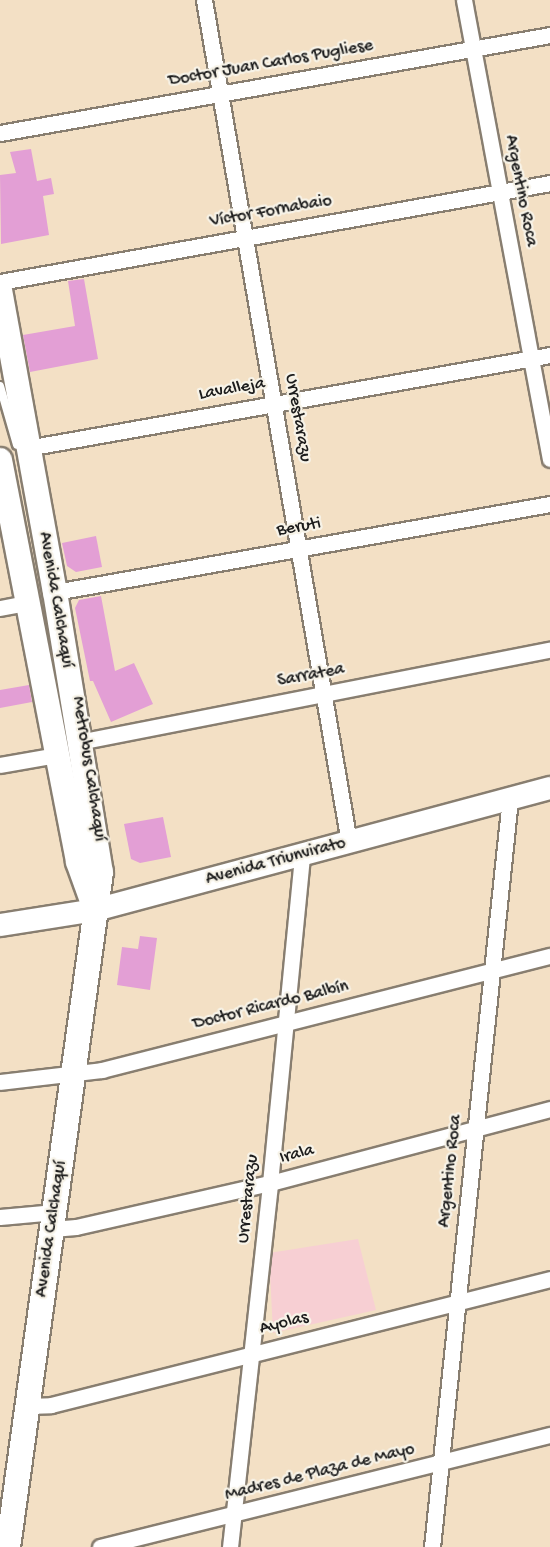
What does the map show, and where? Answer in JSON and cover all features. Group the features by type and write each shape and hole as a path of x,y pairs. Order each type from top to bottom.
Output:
{"main road":[{"name":"Avenida Calchaquí","path":"0,290 16,456 26,603 78,862 95,910"},
{"name":"Avenida Calchaquí","path":"8,1547 95,910 100,888 100,862 55,592 16,456"}],"street":[{"name":"Urrestarazu","path":"204,0 222,93 349,842"},
{"name":"Argentino Roca","path":"464,0 550,459"},
{"name":"Doctor Juan Carlos Pugliese","path":"0,133 550,35"},
{"name":"Víctor Fornabaio","path":"0,282 550,183"},
{"name":"Lavalleja","path":"16,456 274,402 550,355"},
{"name":"Beruti","path":"55,592 550,504"},
{"path":"0,608 26,603"},
{"name":"Sarratea","path":"79,742 550,650"},
{"path":"0,765 57,755"},
{"name":"Avenida Triunvirato","path":"0,925 95,910 550,788"},
{"name":"Argentino Roca","path":"432,1547 494,970 510,799"},
{"name":"Urrestarazu","path":"230,1547 270,1183 302,855"},
{"name":"Doctor Ricardo Balbín","path":"0,1082 102,1070 550,956"},
{"name":"Irala","path":"0,1217 54,1221 76,1227 270,1183 550,1109"},
{"name":"Ayolas","path":"27,1406 51,1405 550,1279"},
{"name":"Madres de Plaza de Mayo","path":"100,1547 233,1516 550,1435"}],"lane":[{"path":"3,360 16,456"},
{"path":"0,386 16,456"},
{"name":"Metrobus Calchaquí","path":"88,864 95,910"}],"shaded area":[{"path":"358,1239 376,1310 273,1333 269,1253"}],"building":[{"path":"31,149 37,181 51,178 54,194 43,196 49,235 1,244 0,175 16,173 10,152"},
{"path":"84,279 98,359 30,372 23,335 75,326 68,281"},
{"path":"96,536 102,567 76,572 67,566 62,543"},
{"path":"101,596 115,671 134,663 153,704 111,722 93,681 90,681 75,608 79,600"},
{"path":"29,685 32,702 0,708 0,690"},
{"path":"163,817 171,857 140,863 131,859 124,824"},
{"path":"140,936 157,938 150,990 117,985 122,947 138,949"}]}
